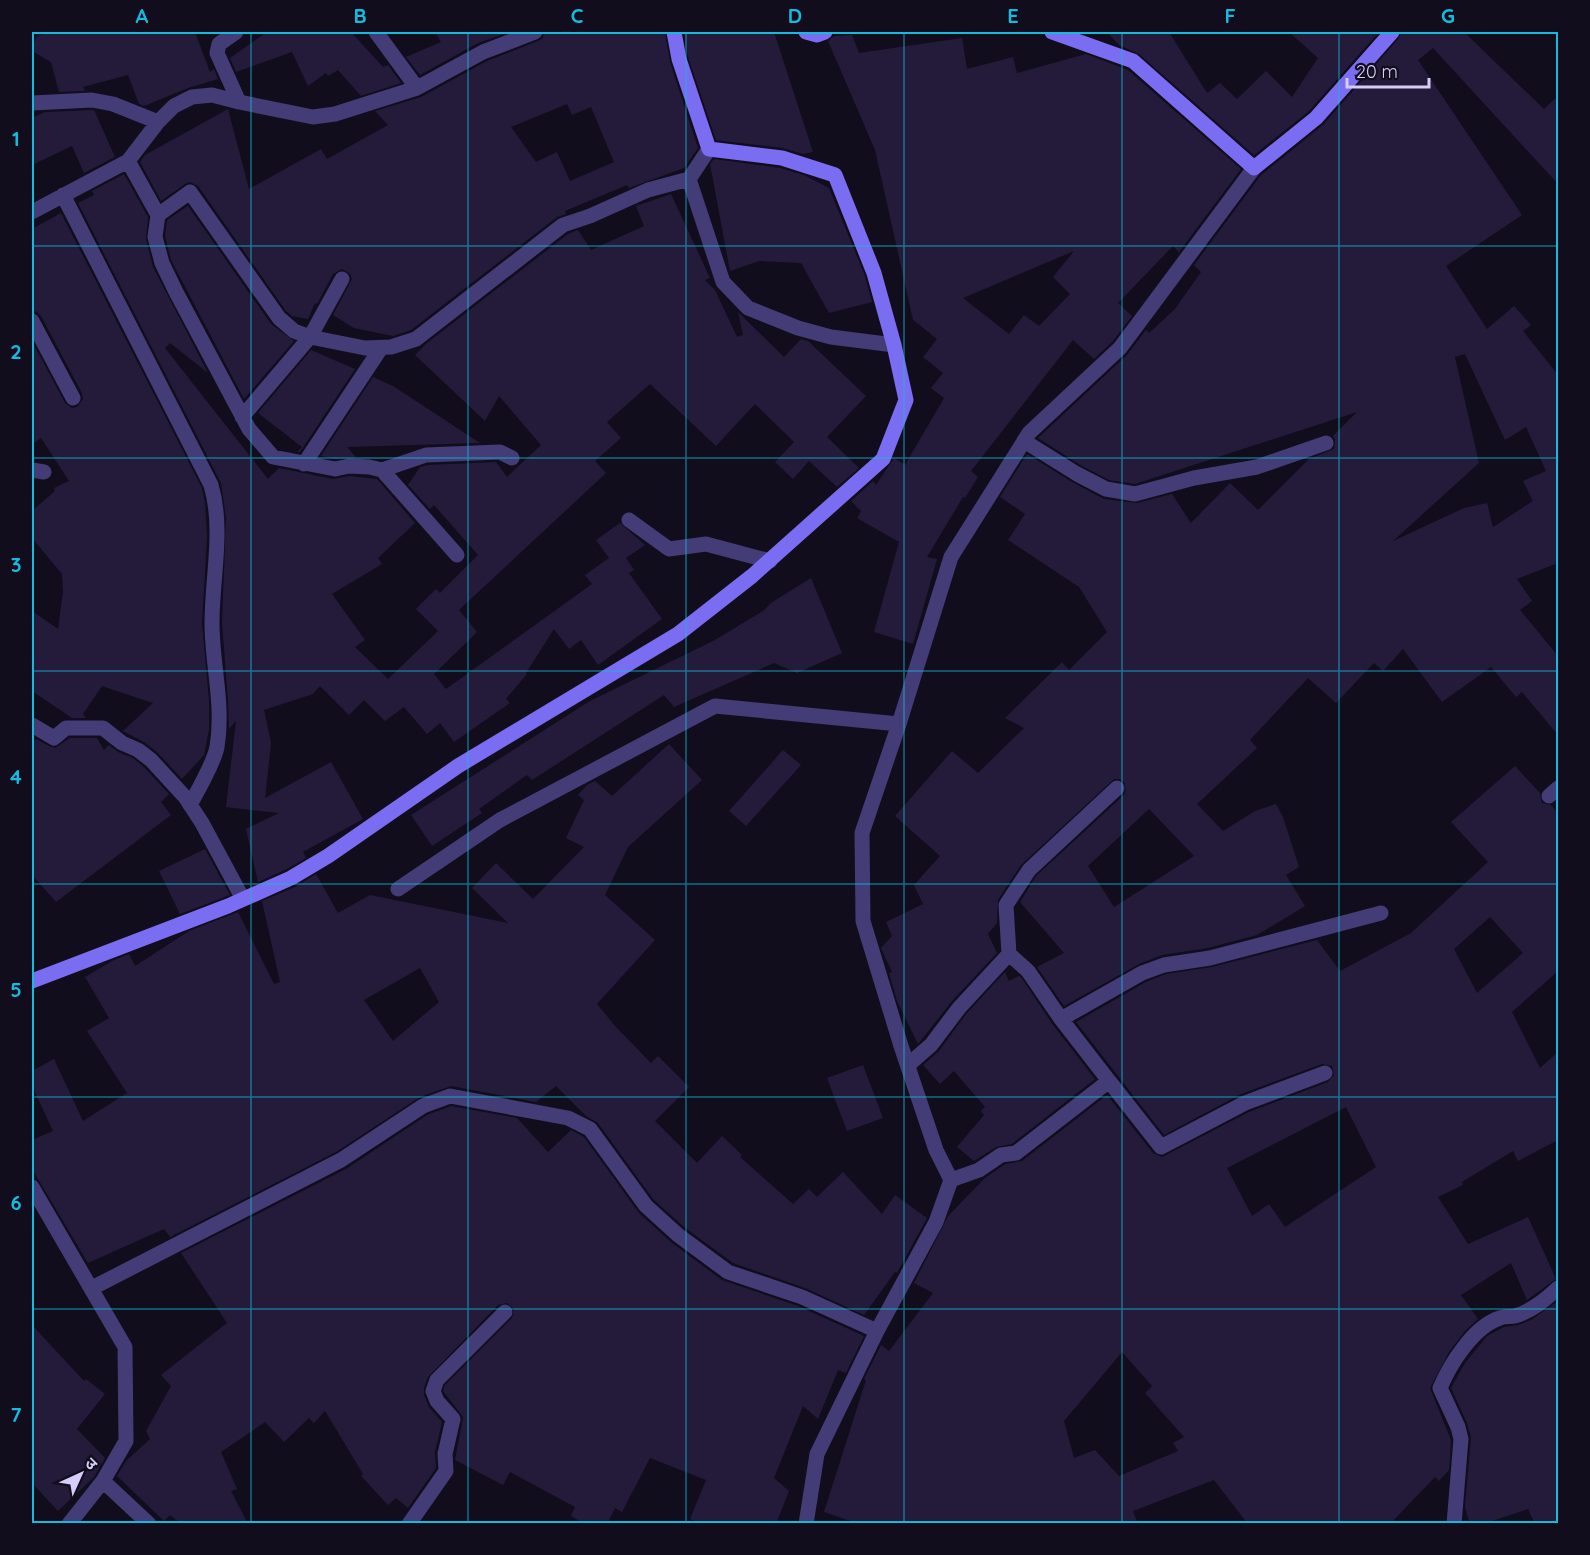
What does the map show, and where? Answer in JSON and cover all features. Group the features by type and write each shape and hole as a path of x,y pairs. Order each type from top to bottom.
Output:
{"main road":[{"path":"32,981 243,899 291,878 328,856 458,766 678,634 770,561 883,459 906,400 894,345 874,273 836,175 782,158 710,148 680,60 674,32"},
{"path":"806,32 817,35 825,32"},
{"path":"1052,32 1133,61 1254,168 1316,118 1392,32"}],"street":[{"path":"236,32 219,44 217,53 239,102"},
{"path":"376,32 417,88"},
{"path":"32,212 128,161 158,122 174,106 192,97 212,95 313,117 335,114 417,88 483,52 535,32"},
{"path":"32,103 92,100 113,104 158,122"},
{"path":"158,215 190,192 279,318 294,331 310,337 365,348 392,347 416,339 563,225 590,216 648,190 689,179 710,148"},
{"path":"128,161 158,215 155,237 162,263 249,429 273,457 335,469 369,466 382,470 457,555"},
{"path":"806,1524 817,1454 877,1331 936,1222 951,1180 936,1150 863,921 862,832 899,724 951,557 1029,433 1120,348 1254,168"},
{"path":"689,179 723,282 748,308 798,328 831,337 894,345"},
{"path":"63,195 211,485 217,505 212,622 220,707 219,729 216,750 190,805"},
{"path":"242,417 310,337 342,279"},
{"path":"32,321 73,398"},
{"path":"304,464 381,348"},
{"path":"1024,441 1106,489 1136,494 1194,478 1257,467 1326,443"},
{"path":"382,470 426,455 500,452 512,458"},
{"path":"629,520 669,549 706,544 770,561"},
{"path":"398,889 500,820 715,706 899,724"},
{"path":"32,725 54,738 66,728 103,728 122,743 138,750 151,760 190,805 202,823 243,899"},
{"path":"1118,788 1029,870 1006,905 1009,954 1028,971 1061,1019 1161,1148 1245,1103 1325,1073"},
{"path":"1061,1019 1142,973 1164,965 1210,958 1381,913"},
{"path":"908,1065 931,1045 959,1008 1009,954"},
{"path":"951,1180 979,1170 1001,1155 1016,1153 1109,1081"},
{"path":"92,1288 341,1160 423,1106 450,1096 568,1118 591,1129 646,1206 678,1235 728,1272 802,1298 877,1331"},
{"path":"32,1187 125,1347 126,1441 104,1481 69,1524"},
{"path":"1454,1524 1461,1439 1440,1388 1467,1342 1499,1318 1515,1316 1534,1308 1558,1288"},
{"path":"408,1524 446,1471 445,1454 453,1419 443,1409 433,1391 437,1380 505,1312"},
{"path":"104,1481 149,1524"}],"building":[{"path":"48,32 195,32 210,72 214,69 218,79 188,88 144,106 139,104 128,75 83,87 85,91 59,92 51,62 32,51 37,36"},
{"path":"267,32 351,32 383,67 388,65 401,83 361,96 338,70 328,76 326,73 308,86 292,52 236,72 230,58"},
{"path":"435,32 509,32 478,43 420,75 406,57 441,42"},
{"path":"544,32 665,32 670,62 698,148 684,168 629,188 627,185 565,211 566,214 557,217 411,330 393,336 354,328 333,315 352,279 350,274 342,269 333,274 308,319 292,316 286,311 198,186 190,182 185,184 161,201 140,162 145,155 228,109 249,189 321,149 327,159 388,125 375,111 421,97 487,61 543,38","holes":["567,104 572,115 591,107 614,162 570,181 557,152 536,162 511,127"]},
{"path":"684,32 774,32 813,152 803,154 783,148 716,140 688,57"},
{"path":"1107,32 1169,32 1207,93 1220,83 1237,99 1266,71 1292,97 1318,58 1289,32 1379,32 1309,111 1254,155 1139,54 1119,45"},
{"path":"1401,32 1464,32 1544,109 1558,96 1558,184 1433,48 1418,60 1522,215 1446,266 1487,329 1514,306 1531,325 1523,331 1558,375 1558,563 1517,579 1532,601 1520,610 1558,656 1558,735 1522,692 1516,697 1491,667 1442,702 1403,649 1383,671 1374,663 1336,703 1308,678 1250,740 1257,748 1197,804 1223,831 1255,811 1276,804 1283,817 1299,867 1286,875 1305,906 1257,935 1208,948 1162,955 1139,964 1064,1006 1037,967 1064,953 1020,902 1036,876 1124,795 1126,790 1124,782 1114,779 1021,865 998,900 997,923 988,934 997,953 952,1001 918,1044 897,1001 889,973 892,972 881,948 892,936 886,922 923,904 914,885 940,856 895,816 952,751 978,773 1024,728 1005,718 1062,662 1069,670 1107,632 1079,587 1008,540 1025,514 1000,497 1027,454 1104,499 1137,503 1172,494 1191,523 1230,483 1258,510 1309,459 1334,449 1333,436 1357,412 1135,484 1109,480 1038,438 1127,355 1146,330 1149,333 1175,309 1201,272 1194,265 1261,175 1323,125 1399,38","holes":["1465,354 1505,440 1526,427 1546,471 1523,481 1533,501 1493,527 1487,503 1464,508 1393,541 1479,463 1455,357","1149,809 1194,856 1114,907 1088,866"]},
{"path":"852,35 859,53 962,38 967,69 1013,57 1017,73 1086,54 1128,70 1241,169 1179,252 1173,246 1118,303 1132,316 1113,341 1094,359 1073,340 971,471 978,477 965,498 963,497 927,557 937,559 913,644 874,632 899,542 857,518 861,511 851,501 873,481 876,485 894,458 905,465 944,398 931,388 943,373 923,357 937,339 913,320 875,150 828,41 834,36","holes":["1074,251 1053,277 1070,294 1039,326 1024,315 1009,334 963,298"]},
{"path":"94,110 115,157 84,173 72,146 32,165 32,118 45,112"},
{"path":"714,159 780,168 804,175 829,188 865,276 872,302 829,313 801,263 759,261 730,271 710,164"},
{"path":"124,174 148,217 146,239 153,267 208,373 170,343 165,348 268,479 279,468 333,479 350,476 377,479 415,523 378,558 382,564 332,594 365,640 355,647 388,679 438,631 416,609 436,589 440,593 478,555 434,505 430,509 408,485 420,467 428,465 496,462 507,477 541,445 499,396 485,421 415,355 427,343 568,234 578,230 591,250 644,226 636,206 671,194 710,278 705,280 715,290 737,337 743,335 738,312 784,357 801,339 808,341 866,396 827,437 859,468 837,487 809,461 793,479 775,462 794,442 755,404 716,446 650,384 607,422 621,438 595,461 606,473 459,610 477,632 434,674 446,689 592,584 585,575 609,558 596,540 620,523 645,545 626,558 634,570 629,573 662,619 598,665 581,640 569,649 554,629 527,674 506,699 510,703 454,742 440,723 427,734 404,707 385,721 364,700 349,715 320,686 313,694 264,710 271,743 265,798 331,762 363,819 303,852 306,858 258,882 246,829 279,813 226,807 236,721 229,729 222,623 226,518 221,483 78,203 94,195 92,191"},
{"path":"188,206 271,324 294,341 244,399 171,260 165,236 167,220"},
{"path":"61,213 202,488 207,536 202,623 209,701 209,730 204,755 182,779 157,752 123,731 153,703 102,686 83,714 86,718 72,718 32,691 32,611 58,629 63,592 62,574 32,538 32,511 55,491 54,488 69,481 41,438 32,444 32,341 65,403 72,408 77,407 83,399 82,393 41,316 32,311 32,229"},
{"path":"311,350 355,369 300,452 297,452 302,447 258,413"},
{"path":"373,377 393,386 480,443 347,447 356,457 335,459 321,456"},
{"path":"811,578 842,653 797,673 774,663 674,707 664,695 532,780 527,775 479,809 482,813 432,846 411,815 590,701 713,641 763,611 771,603"},
{"path":"70,738 97,738 104,750 109,745 118,752 133,758 169,794 161,802 171,815 56,902 32,875 32,742 36,739 55,748"},
{"path":"669,744 702,780 628,847 605,895 655,940 597,1004 651,1063 658,1056 689,1087 655,1121 697,1163 722,1136 742,1155 740,1157 793,1204 809,1189 817,1197 843,1172 882,1214 895,1195 927,1218 897,1273 895,1272 864,1315 805,1288 733,1263 684,1227 653,1199 598,1123 586,1116 556,1086 536,1102 451,1086 420,1097 336,1152 170,1237 164,1229 88,1263 32,1169 32,1140 53,1131 35,1092 32,1071 54,1059 83,1121 127,1093 87,1031 109,1018 85,977 129,954 135,966 189,931 238,912 274,984 280,982 262,901 295,887 316,874 338,913 370,895 508,923 472,888 496,863 533,899 584,847 566,838 584,800 578,795 587,785 595,781 612,796","holes":["420,968 439,1002 393,1041 364,1000"]},
{"path":"783,750 801,765 746,826 729,811"},
{"path":"1515,766 1540,793 1542,803 1551,805 1558,813 1558,971 1512,1012 1540,1068 1558,1052 1558,1140 1518,1161 1513,1151 1462,1182 1463,1185 1438,1197 1468,1244 1528,1217 1556,1279 1527,1300 1511,1263 1461,1295 1478,1319 1465,1331 1449,1352 1430,1388 1451,1440 1449,1470 1439,1481 1435,1477 1390,1524 1248,1524 1214,1480 1133,1511 1138,1524 859,1524 824,1512 866,1380 864,1379 881,1345 889,1351 933,1293 914,1283 948,1216 985,1178 1005,1164 1022,1161 1107,1095 1153,1153 1162,1157 1249,1112 1328,1082 1334,1075 1332,1066 1322,1064 1241,1094 1164,1135 1076,1022 1146,982 1166,974 1212,967 1317,940 1340,971 1411,933 1488,862 1451,822","holes":["1490,917 1523,953 1477,993 1454,949","1346,1107 1376,1167 1285,1227 1269,1204 1252,1216 1227,1168","1122,1352 1152,1386 1145,1393 1184,1437 1173,1443 1178,1451 1119,1476 1095,1450 1074,1458 1064,1421"]},
{"path":"205,849 230,895 180,914 159,871"},
{"path":"1005,972 1009,981 1021,977 1053,1025 1095,1079 1012,1144 996,1147 974,1161 957,1147 984,1115 981,1111 985,1107 954,1071 940,1084 923,1065 939,1051 966,1014"},
{"path":"863,1065 883,1118 847,1131 827,1078"},
{"path":"451,1106 517,1118 548,1152 571,1130 584,1137 639,1213 672,1243 722,1280 798,1306 864,1336 846,1373 838,1370 818,1419 803,1406 774,1478 789,1491 776,1524 702,1524 690,1519 706,1480 650,1458 622,1512 615,1508 607,1524 585,1524 571,1516 575,1507 510,1472 503,1485 455,1460 463,1417 443,1391 445,1385 512,1318 514,1309 507,1303 498,1305 428,1377 424,1395 429,1407 442,1422 435,1452 436,1468 408,1508 396,1498 388,1505 361,1476 363,1474 325,1411 314,1423 309,1418 284,1442 265,1422 221,1452 237,1489 231,1491 248,1524 181,1524 170,1515 164,1521 117,1476 126,1461 150,1439 146,1431 171,1386 161,1375 227,1323 181,1253 346,1169 427,1115"},
{"path":"1558,1301 1558,1524 1535,1524 1528,1509 1483,1524 1470,1524 1465,1507 1471,1437 1451,1388 1465,1363 1487,1336 1504,1327 1531,1320"},
{"path":"32,1325 84,1381 86,1379 105,1394 77,1429 105,1458 94,1477 58,1511 32,1483"}]}
